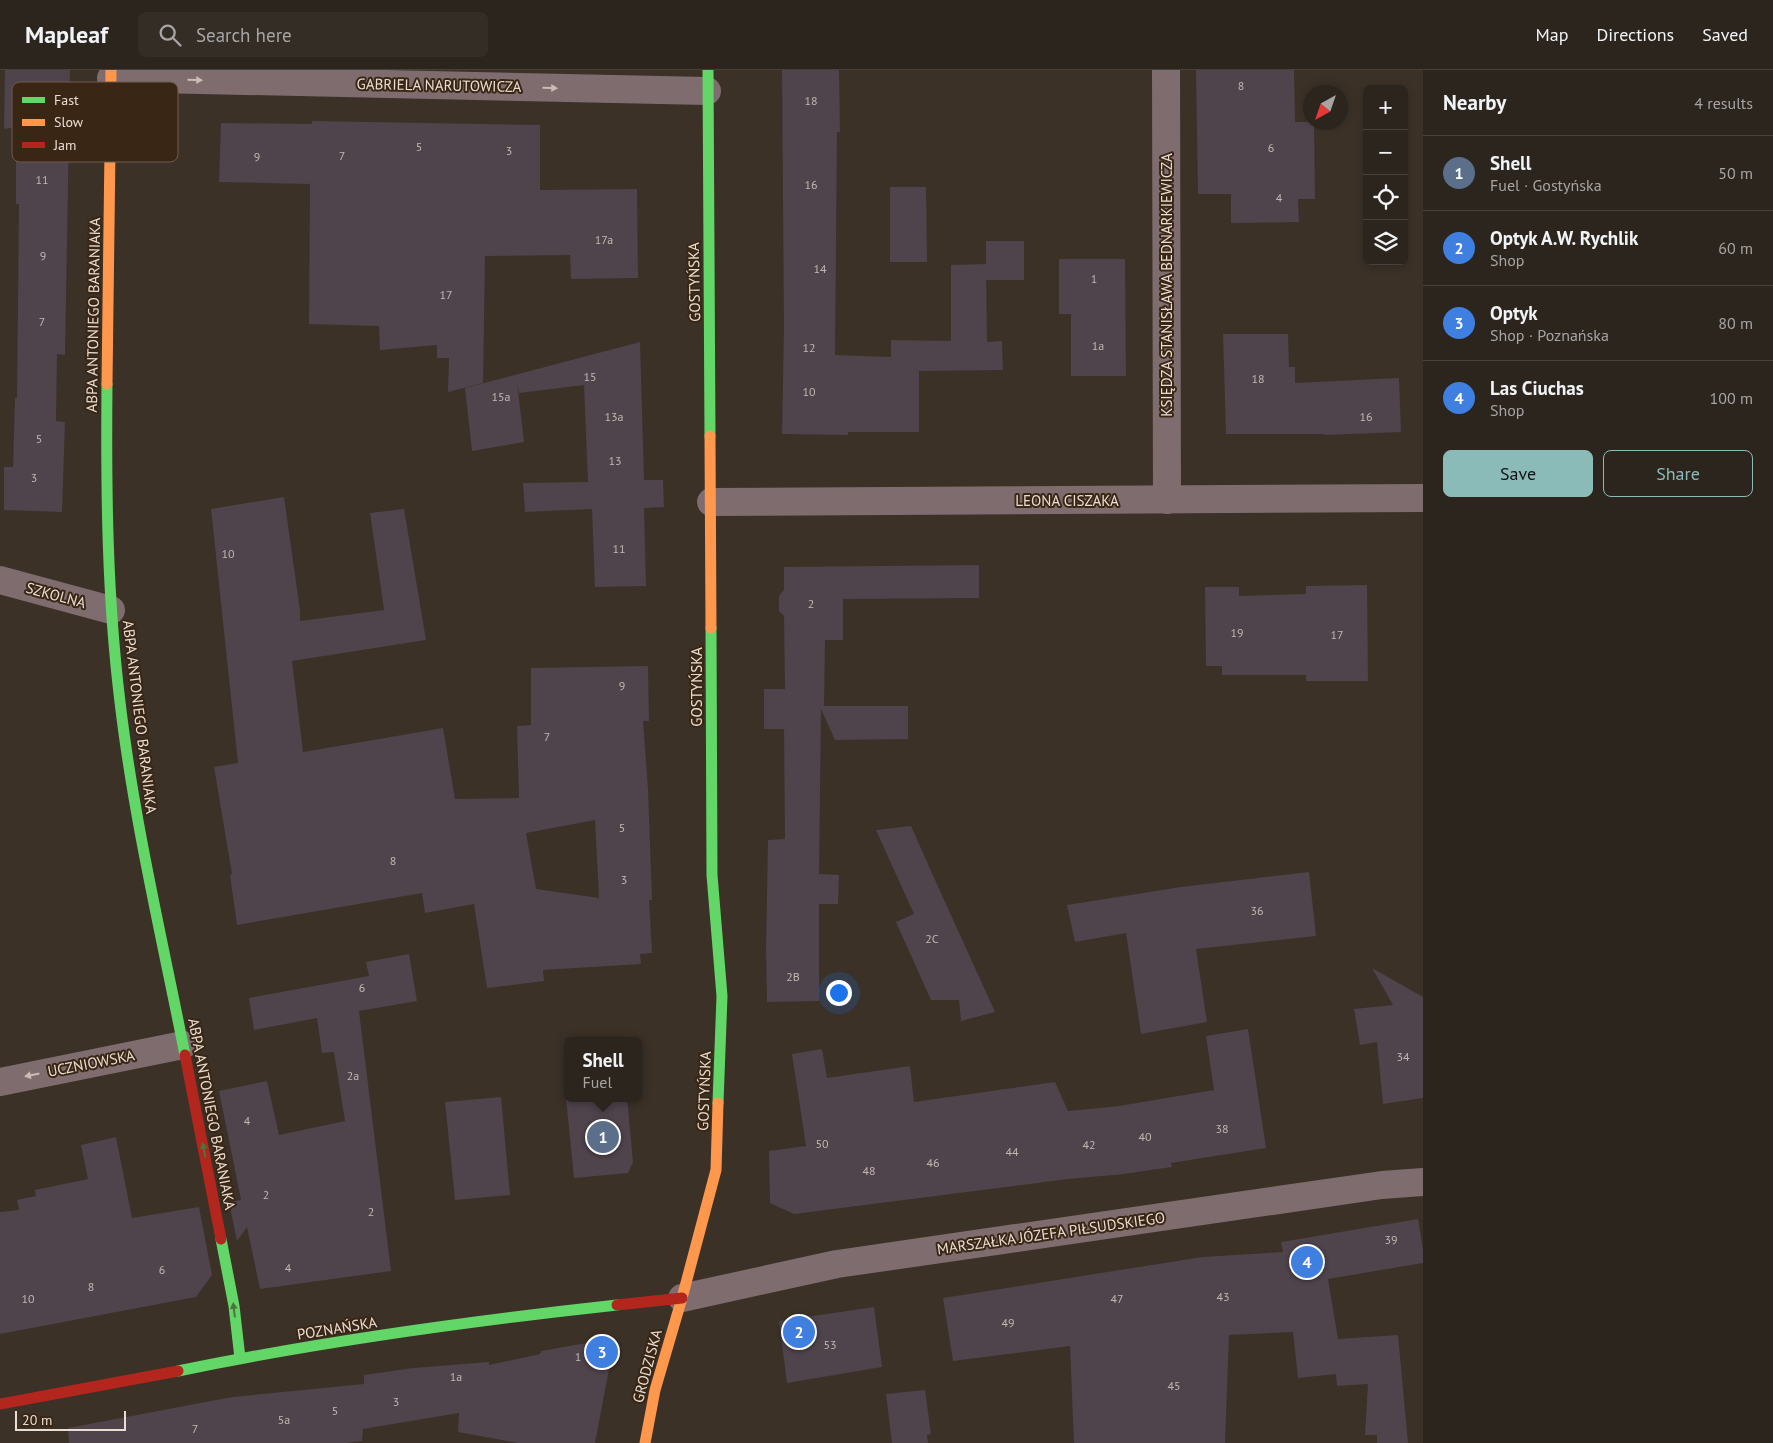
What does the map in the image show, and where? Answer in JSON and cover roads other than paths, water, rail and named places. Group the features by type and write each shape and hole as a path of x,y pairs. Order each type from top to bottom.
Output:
{"street":[{"name":"KSIĘDZA STANISŁAWA BEDNARKIEWICZA","path":"1166,70 1167,500"},
{"name":"GABRIELA NARUTOWICZA","path":"111,74 708,80"},
{"name":"GOSTYŃSKA","path":"682,1298 716,1170 722,996 712,875 708,80"},
{"name":"ABPA ANTONIEGO BARANIAKA","path":"110,162 106,474 112,610 120,702 135,802 234,1306 240,1358"},
{"name":"LEONA CISZAKA","path":"711,502 1423,498"},
{"name":"SZKOLNA","path":"0,580 112,610"},
{"name":"UCZNIOWSKA","path":"0,1082 183,1045"},
{"name":"MARSZAŁKA JÓZEFA PIŁSUDSKIEGO","path":"682,1298 837,1264 1382,1185 1423,1182"},
{"name":"POZNAŃSKA","path":"0,1404 240,1358 486,1320 588,1307 682,1298"},
{"name":"GRODZISKA","path":"645,1443 654,1390 682,1298"}],"place":[{"name":"Shell","path":"603,1137"},
{"name":"Las Ciuchas","path":"1307,1262"},
{"name":"Optyk A.W. Rychlik","path":"799,1332"},
{"name":"Optyk","path":"602,1352"}]}
